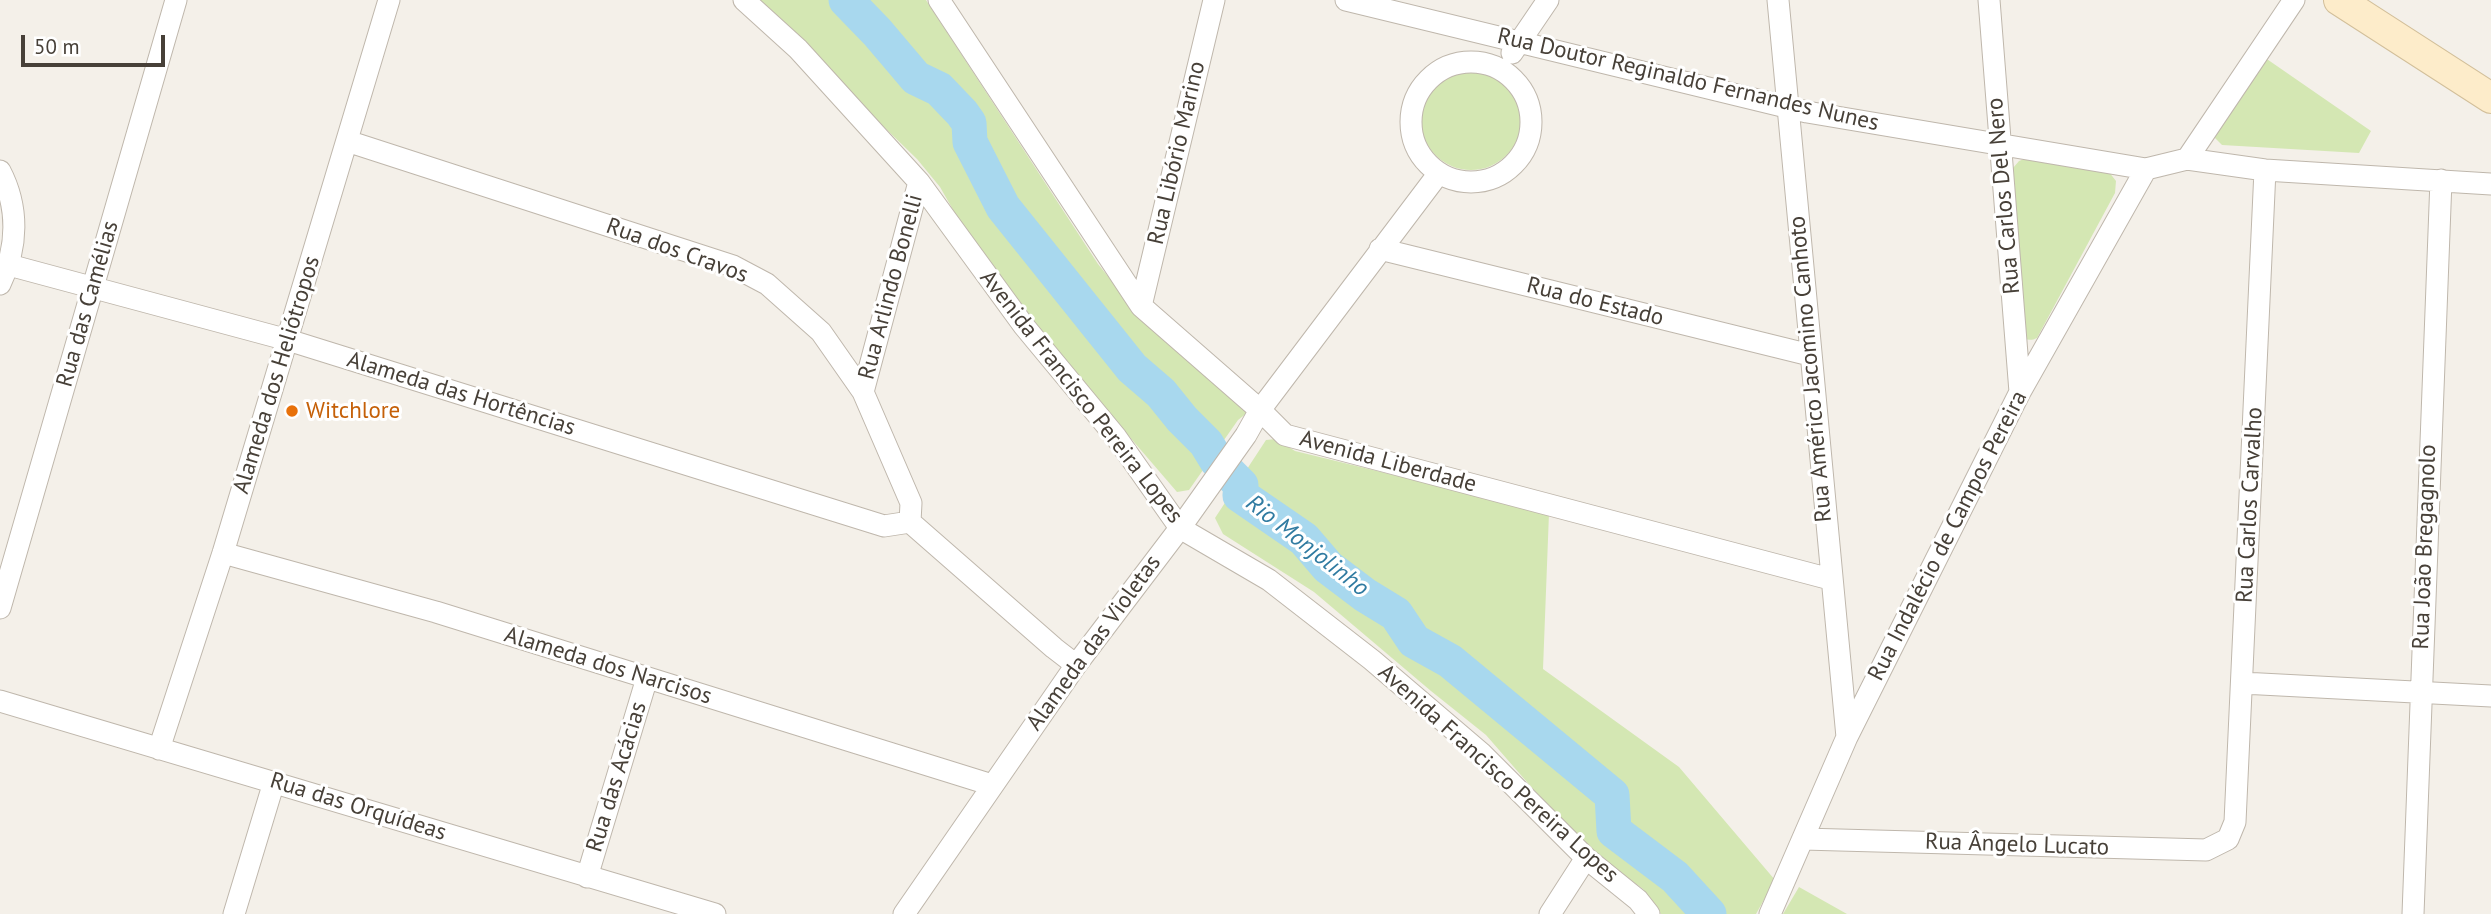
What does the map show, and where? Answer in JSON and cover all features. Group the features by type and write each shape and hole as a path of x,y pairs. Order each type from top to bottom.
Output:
{"street":[{"name":"Rua das Camélias","path":"0,608 176,0"},
{"name":"Alameda dos Heliótropos","path":"159,749 223,553 389,0"},
{"name":"Avenida Francisco Pereira Lopes","path":"744,0 798,49 919,182 1024,326 1116,437 1180,528 1269,580 1372,660 1481,753 1586,858 1638,901 1649,914"},
{"name":"Avenida Liberdade","path":"940,0 1141,306 1285,435 1830,579"},
{"name":"Rua Libório Marino","path":"1141,306 1214,0"},
{"name":"Rua Doutor Reginaldo Fernandes Nunes","path":"1346,0 1807,112 2146,169 2187,159 2265,170 2491,184"},
{"path":"1502,70 1549,0"},
{"name":"Rua Américo Jacomino Canhoto","path":"1778,0 1830,579 1847,737"},
{"name":"Rua Carlos Del Nero","path":"1989,0 2020,392"},
{"path":"2187,159 2294,0"},
{"path":"2339,0 2491,98"},
{"path":"1480,62 1502,70 1519,85 1529,107 1531,131 1522,153 1507,170 1485,181 1461,181 1439,173 1422,157 1412,136 1411,113 1420,90 1435,73 1457,63 1480,62"},
{"name":"Rua dos Cravos","path":"347,141 733,266 767,284 821,332 863,392 911,503 910,522"},
{"name":"Rua Indalécio de Campos Pereira","path":"1771,914 1847,737 2020,392 2146,169"},
{"name":"Rua Carlos Carvalho","path":"2228,839 2235,822 2265,170"},
{"path":"0,171 8,187 15,226 5,274"},
{"name":"Alameda das Violetas","path":"904,914 1076,664 1180,528 1246,435 1260,410 1439,173"},
{"name":"Rua João Bregagnolo","path":"2413,914 2441,180"},
{"name":"Rua Arlindo Bonelli","path":"863,392 919,182"},
{"name":"Rua do Estado","path":"1380,248 1810,355"},
{"name":"Alameda das Hortências","path":"5,274 94,286 288,340 884,526 910,522"},
{"path":"910,522 1054,648 1076,664"},
{"name":"Alameda dos Narcisos","path":"223,553 436,612 992,785"},
{"name":"Rua das Acácias","path":"587,877 647,678"},
{"path":"2242,683 2491,696"},
{"name":"Rua das Orquídeas","path":"0,701 715,914"},
{"path":"234,914 274,782"},
{"name":"Rua Ângelo Lucato","path":"1803,839 2206,850 2228,839"},
{"path":"1550,914 1586,858"}],"green space":[{"path":"753,0 926,0 1098,264 1136,311 1247,413 1238,420 1189,490 1177,492 1066,363 976,250 940,187 917,159"},
{"path":"2261,55 2371,131 2359,153 2222,145 2214,137 2214,126"},
{"path":"1471,70 1499,78 1513,92 1521,120 1513,148 1499,162 1471,170 1443,162 1429,148 1421,120 1429,92 1443,78"},
{"path":"2024,159 2109,172 2116,181 2115,193 2037,338 2031,340 2017,334 2013,168"},
{"path":"1276,439 1295,451 1549,513 1543,669 1679,767 1775,880 1756,914 1661,914 1643,889 1580,843 1486,735 1314,592 1223,534 1215,518 1266,440"},
{"path":"1799,887 1847,914 1783,914"}],"waterway":[{"name":"Rio Monjolinho","path":"846,0 916,78 939,89 962,113 969,123 970,142 1003,207 1132,368 1161,393 1206,443 1217,461 1241,485 1240,495 1304,539 1328,567 1396,614 1414,641 1450,661 1612,795 1614,831 1675,877 1709,914"}],"place":[{"name":"Witchlore","path":"292,411"}]}
